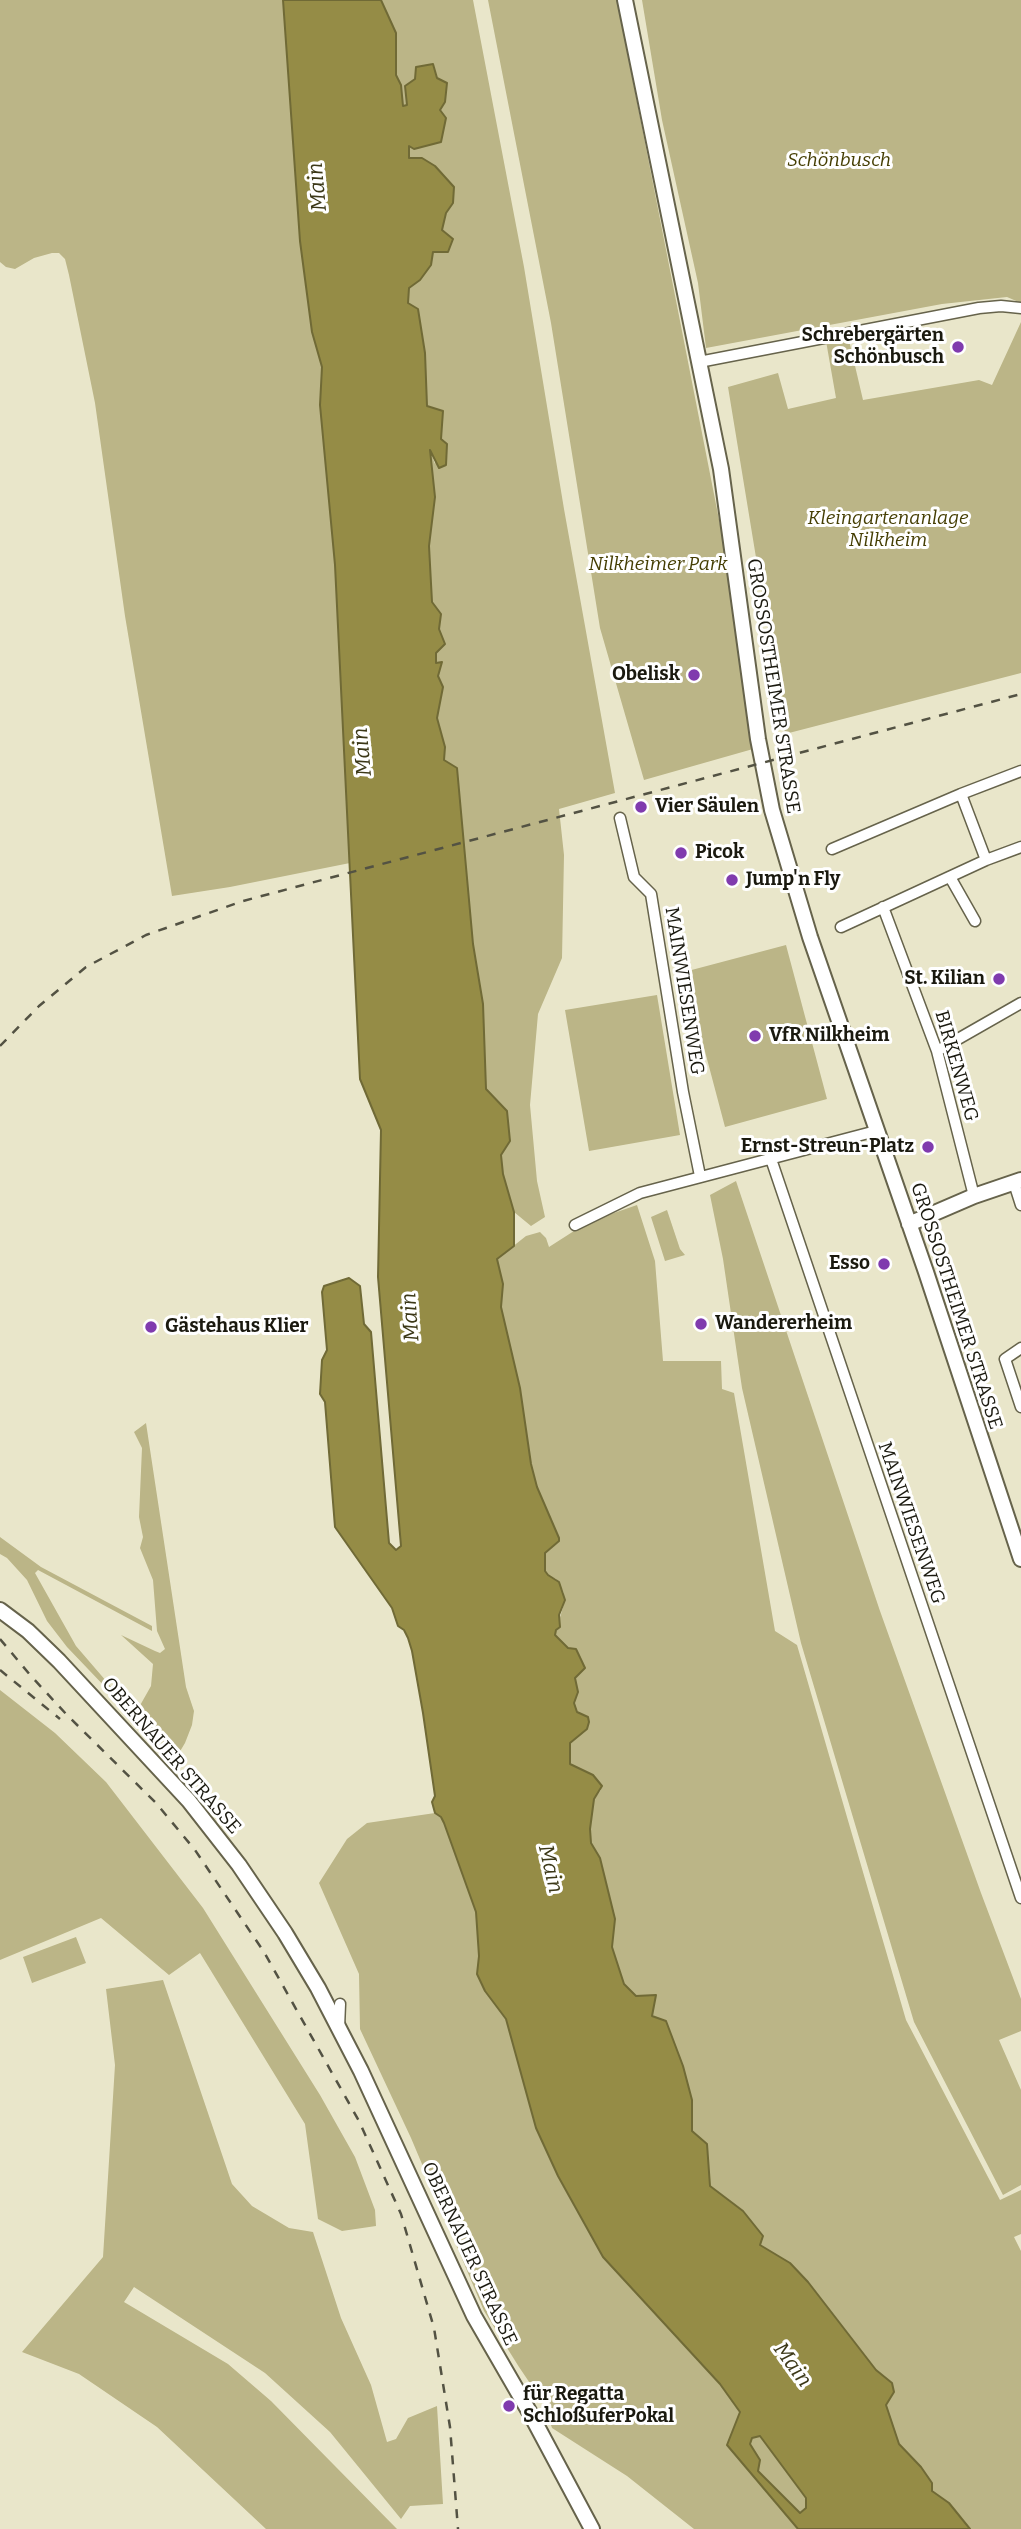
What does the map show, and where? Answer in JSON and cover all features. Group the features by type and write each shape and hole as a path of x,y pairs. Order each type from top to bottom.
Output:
{"main road":[{"name":"GROSSOSTHEIMER STRASSE","path":"625,0 721,469 758,739 772,810 810,937 1021,1559"},
{"path":"909,1224 1017,1181"},
{"name":"OBERNAUER STRASSE","path":"0,1611 28,1631 84,1687 206,1821 285,1933 318,1988 400,2151 474,2316 592,2529"}],"street":[{"path":"699,362 979,308 1001,306 1021,309"},
{"path":"832,849 961,794 1021,772"},
{"path":"961,794 986,860"},
{"name":"MAINWIESENWEG","path":"620,818 634,877 650,894 700,1176"},
{"path":"841,926 986,860 1021,847"},
{"path":"950,877 975,921"},
{"name":"BIRKENWEG","path":"883,907 937,1051 974,1196"},
{"path":"937,1051 1021,1003"},
{"path":"575,1225 640,1193 876,1131"},
{"name":"MAINWIESENWEG","path":"771,1159 1021,1898"},
{"path":"1017,1181 1021,1205"},
{"path":"1021,1349 1005,1359 1021,1407"},
{"name":"OBERNAUER STRASSE","path":"339,2029 340,2004"}],"green space":[{"path":"0,0 283,0 300,241 312,332 322,367 320,405 335,565 350,863 172,896 125,616 95,403 65,259 59,253 52,253 34,258 15,269 0,262"},
{"path":"381,0 473,0 524,267 615,793 559,809 564,855 562,958 538,1014 530,1105 537,1181 545,1217 531,1226 514,1212 503,1174 501,1155 510,1141 507,1111 486,1089 483,1004 473,944 457,768 444,760 445,747 437,718 443,687 438,676 442,663 436,663 436,653 445,643 439,629 441,614 432,602 429,546 435,497 430,450 435,464 441,440 443,411 427,407 425,353 418,309 408,304 409,288 420,280 433,252 453,240 442,230 446,213 453,203 409,158 415,79 407,106 403,106 401,85 396,76 396,33"},
{"name":"Nilkheimer Park","path":"488,0 617,0 723,540 753,749 644,780 600,628 551,323"},
{"name":"Schönbusch","path":"642,0 1021,0 1021,303 1007,297 942,304 706,348 698,283 662,120"},
{"name":"Kleingartenanlage Nilkheim","path":"1021,322 1021,673 785,734 728,387 778,373 788,409 836,398 826,341 848,336 863,400 979,380 992,385"},
{"name":"VfR Nilkheim","path":"786,945 827,1099 725,1127 684,972"},
{"path":"657,995 680,1135 589,1151 565,1010"},
{"path":"736,1181 880,1611 1021,1999 1021,2031 999,2040 1021,2090 1021,2185 1003,2195 914,2022 801,1643 742,1388 723,1259 710,1195"},
{"path":"637,1205 655,1261 663,1361 721,1361 722,1389 734,1393 775,1631 797,1645 906,2020 1000,2200 1021,2190 1021,2234 1014,2237 1021,2251 1021,2529 970,2529 949,2503 932,2491 932,2483 921,2467 899,2444 886,2405 894,2392 892,2383 876,2370 808,2282 790,2263 760,2245 743,2211 710,2186 707,2145 692,2131 692,2100 652,2016 623,1984 612,1947 615,1919 600,1858 591,1843 590,1829 594,1799 601,1790 585,1771 570,1764 570,1743 587,1729 589,1722 588,1717 577,1712 574,1703 578,1692 575,1678 585,1668 576,1649 568,1648 555,1635 565,1600 556,1579 547,1575 545,1552 559,1538 537,1487 531,1464 520,1388 501,1307 503,1284 497,1259 526,1236 540,1232 549,1247 588,1222"},
{"path":"667,1210 680,1249 685,1255 665,1261 651,1217"},
{"path":"146,1423 186,1687 194,1711 185,1743 179,1753 174,1754 151,1735 67,1647 47,1621 27,1580 0,1554 0,1537 41,1567 152,1626 152,1631 38,1570 35,1573 76,1646 119,1696 138,1709 151,1686 153,1664 121,1635 160,1653 165,1649 157,1631 153,1580 140,1548 143,1537 139,1517 142,1448 134,1432"},
{"path":"0,1690 55,1733 106,1782 203,1908 320,2095 355,2157 375,2210 376,2226 342,2231 318,2219 305,2124 200,1953 169,1975 101,1918 0,1960"},
{"path":"435,1813 442,1817 476,1912 479,1956 477,1974 485,1991 506,2019 536,2128 558,2176 603,2257 720,2384 740,2412 727,2445 798,2529 694,2529 627,2476 552,2428 544,2404 484,2311 411,2138 360,2029 359,1974 319,1883 347,1839 367,1823"},
{"path":"76,1937 86,1963 32,1983 23,1957"},
{"path":"163,1980 232,2184 252,2206 289,2228 313,2232 341,2318 371,2385 387,2442 396,2439 408,2418 437,2406 443,2504 410,2506 401,2519 330,2432 265,2373 134,2287 124,2302 228,2364 271,2401 397,2529 266,2529 157,2427 79,2374 22,2352 103,2257 115,2065 106,1989"},
{"path":"761,2436 806,2498 806,2508 800,2513 758,2471 760,2460 750,2444 752,2438"}],"water":[{"name":"Main","path":"283,0 381,0 396,33 396,75 401,85 403,106 407,105 405,86 415,79 416,67 433,64 437,78 447,83 445,102 440,110 446,118 441,142 414,149 409,146 409,158 422,158 435,166 454,187 453,203 446,213 442,230 453,239 448,252 433,252 431,265 420,280 409,288 408,303 418,309 425,353 427,406 443,411 441,439 447,444 446,465 439,468 430,450 435,497 429,546 432,602 441,614 439,629 445,644 436,653 436,663 442,662 438,676 443,687 437,718 445,747 444,760 457,768 473,944 483,1004 486,1089 507,1111 510,1141 501,1155 503,1174 514,1212 514,1246 497,1259 503,1284 501,1307 520,1388 531,1464 537,1487 559,1538 545,1553 545,1571 559,1582 565,1600 559,1615 560,1627 555,1635 568,1648 576,1649 585,1668 575,1678 578,1692 574,1703 577,1712 588,1717 589,1722 587,1729 570,1743 570,1764 593,1775 602,1786 594,1799 590,1829 591,1843 600,1858 615,1919 612,1947 624,1984 636,1996 656,1995 652,2016 666,2021 683,2066 692,2100 692,2131 707,2144 710,2186 743,2211 763,2236 760,2245 790,2263 808,2282 876,2370 892,2383 894,2392 886,2405 899,2444 921,2467 932,2483 932,2491 949,2503 970,2529 798,2529 727,2445 740,2412 720,2384 603,2257 558,2176 536,2128 506,2019 485,1991 477,1974 479,1956 476,1912 444,1823 435,1813 432,1802 435,1796 423,1713 408,1638 398,1626 392,1608 335,1527 325,1402 320,1394 322,1360 327,1350 322,1292 324,1286 349,1278 360,1286 364,1324 371,1332 389,1543 396,1550 401,1546 378,1277 381,1130 360,1079 335,565 320,405 322,367 312,332 300,241","holes":["760,2436 806,2498 806,2508 800,2513 758,2471 760,2460 750,2444 752,2438"]}],"railway":[{"path":"0,1046 39,1006 86,967 146,935 243,901 1021,694"},
{"path":"0,1639 67,1715 156,1803 195,1850 264,1952 359,2121 401,2214 434,2328 450,2427 458,2529"},
{"path":"0,1670 60,1719"}],"place":[{"name":"Schrebergärten Schönbusch","path":"958,347"},
{"name":"Obelisk","path":"694,675"},
{"name":"Vier Säulen","path":"641,807"},
{"name":"Picok","path":"681,853"},
{"name":"Jump'n Fly","path":"732,880"},
{"name":"St. Kilian","path":"999,979"},
{"name":"VfR Nilkheim","path":"755,1036"},
{"name":"Ernst-Streun-Platz","path":"928,1147"},
{"name":"Esso","path":"884,1264"},
{"name":"Wandererheim","path":"701,1324"},
{"name":"Gästehaus Klier","path":"151,1327"},
{"name":"für Regatta SchloßuferPokal","path":"509,2406"}]}
